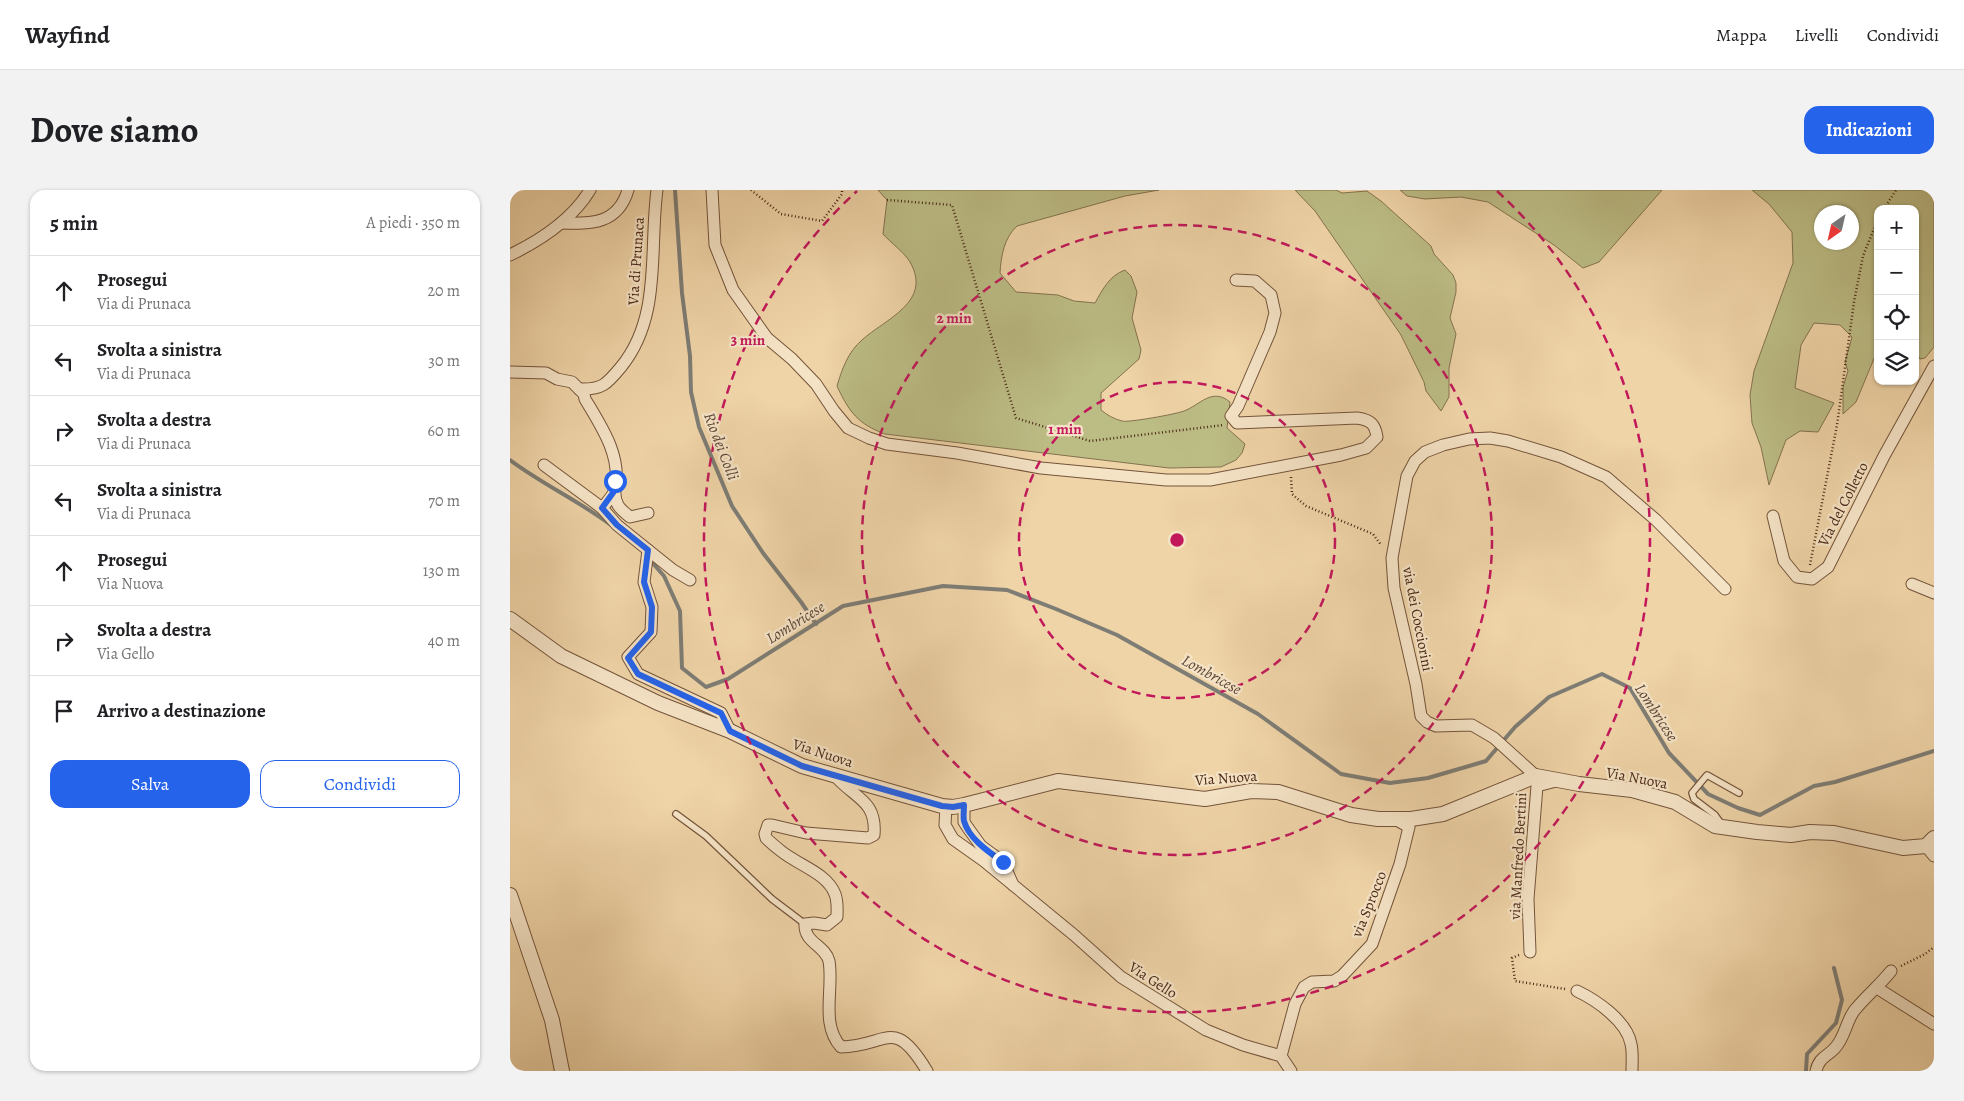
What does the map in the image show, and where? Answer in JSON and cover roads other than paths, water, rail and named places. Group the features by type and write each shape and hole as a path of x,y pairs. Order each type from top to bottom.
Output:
{"street":[{"path":"510,255 561,223 582,203 590,190"},
{"path":"561,223 589,222 611,216 619,210 625,201 628,190"},
{"name":"Via di Prunaca","path":"579,389 594,389 608,383 634,350 646,319 650,300 657,190"},
{"path":"712,190 715,245 733,290 767,338 792,359 816,384 848,428 887,444 957,453 1041,468 1166,480 1210,480 1341,455 1366,448 1377,437 1375,427 1369,420 1357,418 1237,423 1231,416 1238,406 1270,332 1275,312 1270,296 1255,281 1236,280"},
{"name":"Via del Colletto","path":"1773,516 1784,562 1797,577 1812,579 1828,567 1884,456 1934,366"},
{"path":"510,372 546,373 557,379 572,382 584,394 602,428 616,463 614,498 619,508 630,517 648,513"},
{"name":"via dei Cocciorini","path":"1536,776 1494,738 1472,725 1436,726 1421,716 1416,684 1394,588 1392,558 1407,476 1415,461 1425,452 1443,445 1469,439 1490,438 1508,441 1561,457 1606,477 1656,520 1725,589"},
{"path":"544,465 602,508 617,525 673,570 690,580"},
{"path":"602,508 615,490"},
{"path":"648,550 644,582 652,607 651,632 628,658 638,674 721,713 730,731"},
{"path":"1912,584 1934,594"},
{"name":"Via Nuova","path":"510,619 561,656 658,703 730,731 802,766 946,806 964,805 1058,781 1205,799 1251,791 1278,792 1351,815 1411,819 1443,814 1536,776 1632,790 1675,802 1715,826 1791,835 1810,832 1834,833 1903,848 1931,847"},
{"path":"836,777 846,788 869,806 875,820 874,835 868,838 806,833 772,824 768,825 766,829 766,838 781,852 818,874 829,884 835,894 838,906 836,918 831,924 827,925 805,924 804,932 807,937 821,948 828,960 830,1026 835,1041 841,1047 850,1047 886,1037 896,1038 911,1047 927,1071"},
{"name":"via Manfredo Bertini","path":"1530,952 1528,899 1537,786 1559,780"},
{"name":"Via Gello","path":"964,805 964,822 981,846 1003,862 1014,886"},
{"name":"Via Gello","path":"946,806 945,826 953,838 1074,935 1121,977 1206,1030 1243,1045 1281,1056"},
{"name":"via Sprocco","path":"1281,1056 1295,1004 1304,987 1312,982 1334,981 1342,976 1372,944 1400,864 1409,827 1395,819"},
{"path":"510,894 552,1020 562,1071"},
{"path":"1816,1071 1817,1065 1824,1055 1834,1049 1844,1034 1853,1012 1891,971"},
{"path":"1877,988 1934,1024"},
{"path":"1577,991 1606,1008 1621,1025 1631,1042 1632,1071"},
{"path":"1281,1056 1291,1071"}],"lane":[{"path":"1724,827 1716,815 1694,799 1692,793 1707,775 1739,793"},
{"path":"676,814 706,836 772,899 805,924"}],"waterway":[{"name":"Rio dei Colli","path":"675,190 682,293 690,356 691,392 699,427 732,506 763,553 816,624"},
{"name":"Lombricese","path":"510,460 611,525"},
{"name":"Lombricese","path":"650,560 664,576 680,611 682,668 706,687 728,679 843,606 943,586 1007,590 1117,635 1258,714 1341,774 1390,783 1428,778 1486,761 1515,727 1549,697 1602,674 1630,688 1669,753 1708,794 1738,808 1760,815 1814,786 1835,782 1934,751"},
{"path":"1806,1071 1807,1054 1836,1023 1842,1000 1834,968"}]}
